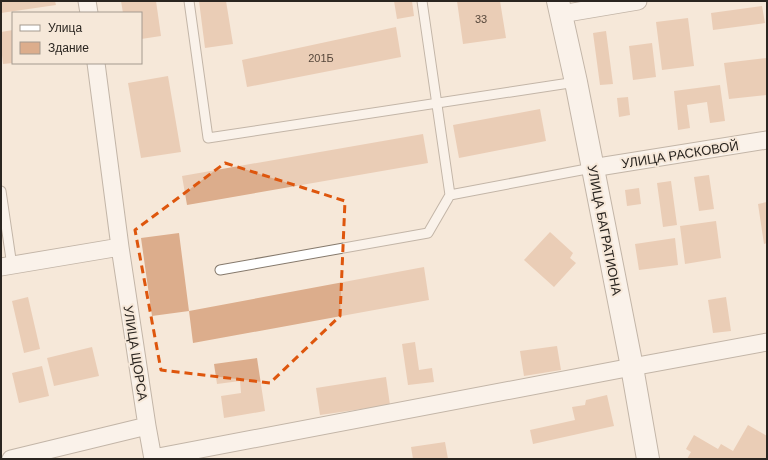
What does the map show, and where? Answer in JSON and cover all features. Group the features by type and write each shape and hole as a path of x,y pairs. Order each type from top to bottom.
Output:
{"street":[{"path":"87,1 89,12"},
{"path":"560,8 638,1"},
{"name":"УЛИЦА БАГРАТИОНА","path":"560,8 632,367 648,459"},
{"name":"УЛИЦА ЩОРСА","path":"96,64 120,247 153,458"},
{"name":"УЛИЦА РАСКОВОЙ","path":"592,168 767,140"},
{"path":"6,266 120,247"},
{"path":"153,458 767,342"},
{"path":"11,459 147,426"}],"lane":[{"path":"189,1 208,138 576,82"},
{"path":"220,270 428,232 450,195 422,1"},
{"path":"450,195 592,168"},
{"path":"1,191 6,266"}],"highlighted area":[{"path":"225,163 345,201 340,316 270,383 161,370 135,230"}],"building":[{"path":"1,1 55,1 56,5 1,13"},
{"path":"121,1 156,1 161,36 142,39 142,12 123,12"},
{"path":"199,1 226,1 233,44 205,48"},
{"path":"394,1 412,1 414,16 397,19"},
{"path":"457,1 500,1 506,38 463,44"},
{"path":"762,6 765,23 713,30 711,13"},
{"path":"688,18 694,66 662,70 656,22"},
{"path":"396,27 401,57 247,87 242,60"},
{"path":"12,30 12,63 3,64 1,32"},
{"path":"606,31 613,84 600,85 593,33"},
{"path":"652,43 656,77 633,80 629,46"},
{"path":"767,58 767,95 729,99 724,63"},
{"path":"168,76 181,152 141,158 128,83"},
{"path":"720,85 725,121 710,123 707,102 687,105 690,128 678,130 674,91"},
{"path":"628,97 630,115 619,117 617,98"},
{"path":"540,109 546,141 459,158 453,125"},
{"path":"423,134 428,163 187,205 182,176"},
{"path":"709,175 714,209 699,211 694,177"},
{"path":"671,181 677,225 663,227 657,183"},
{"path":"639,188 641,204 627,206 625,190"},
{"path":"767,202 767,243 764,244 758,204"},
{"path":"716,221 721,258 685,264 680,226"},
{"path":"550,232 573,253 570,258 576,263 554,287 524,260"},
{"path":"179,233 189,311 152,316 141,238"},
{"path":"675,238 678,265 639,270 635,244"},
{"path":"424,267 429,300 193,343 189,311"},
{"path":"28,297 40,349 24,353 12,301"},
{"path":"726,297 731,331 713,333 708,300"},
{"path":"415,342 419,370 432,368 434,382 408,385 402,344"},
{"path":"557,346 561,370 524,376 520,351"},
{"path":"92,347 99,376 54,386 47,358"},
{"path":"257,358 265,411 224,418 221,396 241,393 240,381 217,384 214,364"},
{"path":"42,366 49,396 19,403 12,373"},
{"path":"386,377 390,405 320,415 316,388"},
{"path":"607,395 614,426 533,444 530,430 575,420 572,407 585,405 586,400"},
{"path":"748,425 767,436 767,459 687,459 691,452 686,449 694,435 718,449 721,444 733,451"},
{"path":"445,442 448,459 413,459 411,447"}]}
